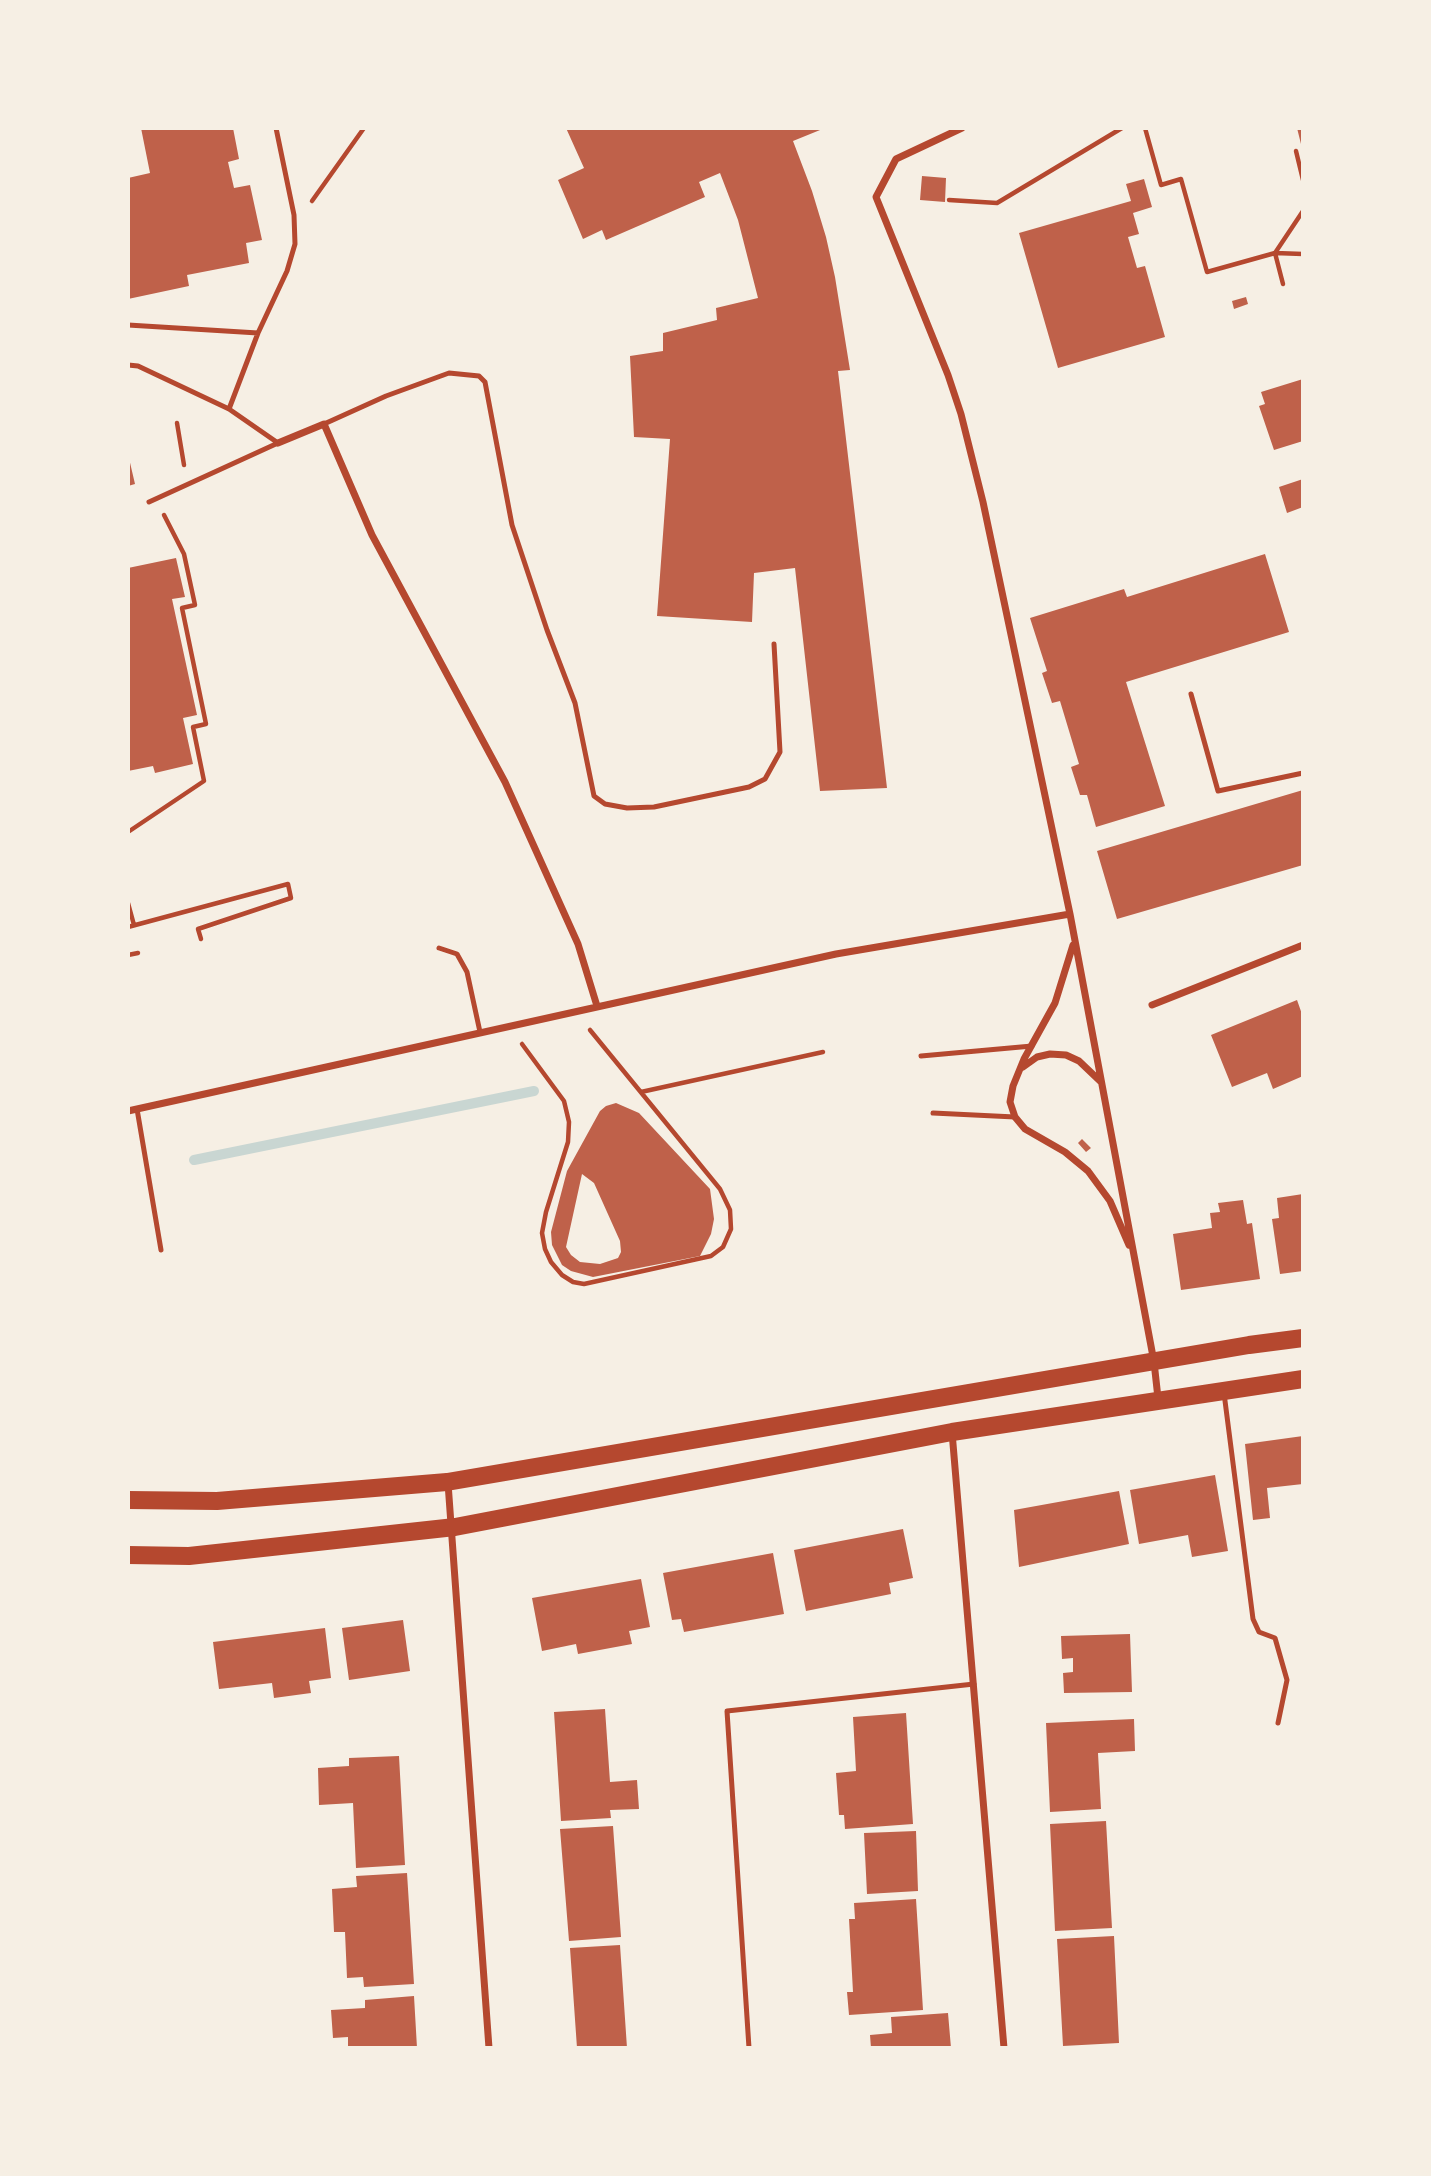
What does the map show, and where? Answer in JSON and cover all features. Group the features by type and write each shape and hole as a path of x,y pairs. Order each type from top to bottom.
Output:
{"main road":[{"path":"128,1500 217,1501 447,1482 1303,1338"},
{"path":"128,1555 189,1556 451,1527 952,1432 1303,1379"}],"street":[{"path":"962,128 896,159 876,197 948,375 961,414 986,516 1070,914 1159,1401"},
{"path":"278,443 324,424 372,535 505,782 578,944 597,1006"},
{"path":"128,1111 836,954 1070,914"},
{"path":"1074,941 1055,1003 1017,1076 1010,1102 1015,1118 1025,1129 1065,1152 1088,1171 1110,1201 1134,1257"},
{"path":"1152,1005 1303,945"},
{"path":"1017,1076 1025,1064 1050,1054 1066,1055 1079,1061 1101,1081"},
{"path":"952,1432 1004,2048"},
{"path":"447,1482 489,2048"}],"lane":[{"path":"229,409 258,333 287,271 295,244 294,215 276,128"},
{"path":"128,325 258,333"},
{"path":"128,365 138,366 229,409 278,443"},
{"path":"324,424 386,396 449,373 479,376 485,382 512,525 575,703 594,796 605,804 627,808 654,807 749,787 765,779 780,752 774,644"},
{"path":"149,502 278,443"},
{"path":"1191,694 1218,792 1303,773"},
{"path":"439,948 457,954 467,972 480,1032"},
{"path":"921,1056 1032,1046"},
{"path":"137,1109 161,1250"},
{"path":"933,1113 1015,1118"},
{"path":"1224,1393 1253,1619 1259,1632 1275,1639 1287,1680 1278,1723"},
{"path":"750,2048 727,1711 974,1684"}],"path":[{"path":"330,175 364,128"},
{"path":"949,200 997,204 1122,128"},
{"path":"1145,128 1161,185 1181,179 1207,272 1275,253 1303,254"},
{"path":"1296,151 1303,180"},
{"path":"1283,284 1275,253 1303,211"},
{"path":"128,832 204,781 193,727 206,724 182,608 195,605 184,554 164,515 190,500 177,423"},
{"path":"128,927 288,884 291,898 198,929 201,939"},
{"path":"128,903 134,925"},
{"path":"128,955 138,953"},
{"path":"508,1026 564,1101 569,1122 568,1142 542,1233 551,1262 562,1275 573,1282 584,1283 711,1256 723,1247 731,1228 730,1210 720,1189 574,1011"},
{"path":"641,1092 823,1052"}],"building":[{"path":"141,128 233,128 239,159 228,162 234,188 250,185 262,240 246,243 249,263 187,275 189,286 128,299 128,178 150,173"},
{"path":"566,128 825,128 793,141 826,237 850,370 838,371 887,788 820,791 795,568 754,573 752,622 657,616 670,439 634,437 630,356 663,351 663,333 717,320 716,308 758,298 738,220 720,173 699,182 705,197 606,240 602,230 583,239 558,180 584,168"},
{"path":"1297,128 1303,128 1303,148 1302,148"},
{"path":"922,176 946,178 945,202 920,200"},
{"path":"1144,179 1152,207 1133,213 1139,234 1128,237 1137,268 1145,266 1165,337 1058,368 1019,233 1131,201 1126,184"},
{"path":"1246,297 1248,304 1234,309 1232,301"},
{"path":"1303,379 1303,441 1274,450 1259,406 1265,404 1261,392"},
{"path":"128,454 135,484 128,486"},
{"path":"1303,479 1303,507 1287,513 1279,487"},
{"path":"1265,554 1289,632 1126,682 1165,806 1096,827 1087,795 1080,795 1071,767 1079,764 1060,701 1052,703 1042,673 1047,671 1030,618 1124,589 1127,597"},
{"path":"176,558 185,597 172,599 197,715 183,718 193,764 155,773 153,766 128,771 128,568"},
{"path":"1303,790 1303,865 1117,919 1097,851"},
{"path":"1297,1000 1303,1017 1303,1076 1273,1089 1267,1073 1232,1087 1211,1035"},
{"path":"616,1103 639,1113 710,1189 714,1219 711,1234 700,1256 593,1277 571,1271 562,1265 552,1245 551,1232 567,1171 600,1111","holes":["582,1174 594,1183 620,1241 621,1252 618,1258 600,1264 580,1262 566,1247"]},
{"path":"1082,1139 1091,1148 1086,1152 1078,1143"},
{"path":"1303,1194 1303,1271 1280,1274 1272,1219 1279,1218 1277,1198"},
{"path":"1243,1200 1247,1224 1252,1223 1260,1279 1181,1290 1173,1234 1212,1228 1210,1213 1220,1212 1218,1203"},
{"path":"1303,1436 1303,1484 1267,1488 1270,1518 1253,1520 1245,1444"},
{"path":"1215,1475 1228,1551 1192,1557 1188,1535 1139,1544 1130,1490"},
{"path":"1119,1491 1129,1544 1019,1567 1014,1510"},
{"path":"903,1529 913,1578 889,1583 891,1594 806,1611 794,1550"},
{"path":"773,1553 784,1614 684,1632 681,1619 672,1620 663,1573"},
{"path":"641,1579 650,1627 629,1631 632,1644 578,1654 576,1644 542,1651 532,1598"},
{"path":"403,1620 410,1671 349,1680 342,1628"},
{"path":"325,1628 331,1678 309,1681 311,1693 274,1698 272,1683 219,1689 213,1642"},
{"path":"1130,1634 1132,1692 1064,1693 1063,1673 1073,1672 1073,1658 1062,1659 1061,1636"},
{"path":"605,1709 610,1782 637,1780 639,1809 610,1810 611,1818 561,1821 554,1712"},
{"path":"906,1713 913,1824 845,1829 844,1815 839,1815 836,1773 856,1771 853,1717"},
{"path":"1134,1719 1135,1751 1098,1753 1101,1809 1050,1812 1046,1723"},
{"path":"399,1756 405,1865 356,1868 353,1803 319,1805 318,1768 349,1766 349,1758"},
{"path":"1106,1821 1112,1928 1055,1931 1050,1824"},
{"path":"613,1826 621,1937 569,1941 560,1829"},
{"path":"916,1831 918,1891 867,1894 864,1833"},
{"path":"407,1873 414,1984 364,1987 363,1977 347,1978 345,1932 334,1932 332,1889 357,1887 356,1876"},
{"path":"916,1899 923,2010 849,2015 847,1992 853,1992 849,1919 855,1919 854,1903"},
{"path":"1114,1936 1119,2043 1063,2046 1057,1939"},
{"path":"620,1945 627,2048 577,2048 570,1948"},
{"path":"414,1996 417,2048 348,2048 348,2037 333,2038 331,2010 365,2008 365,2000"},
{"path":"948,2013 951,2048 871,2048 870,2035 892,2033 891,2017"}],"waterway":[{"path":"194,1160 534,1091"}]}
